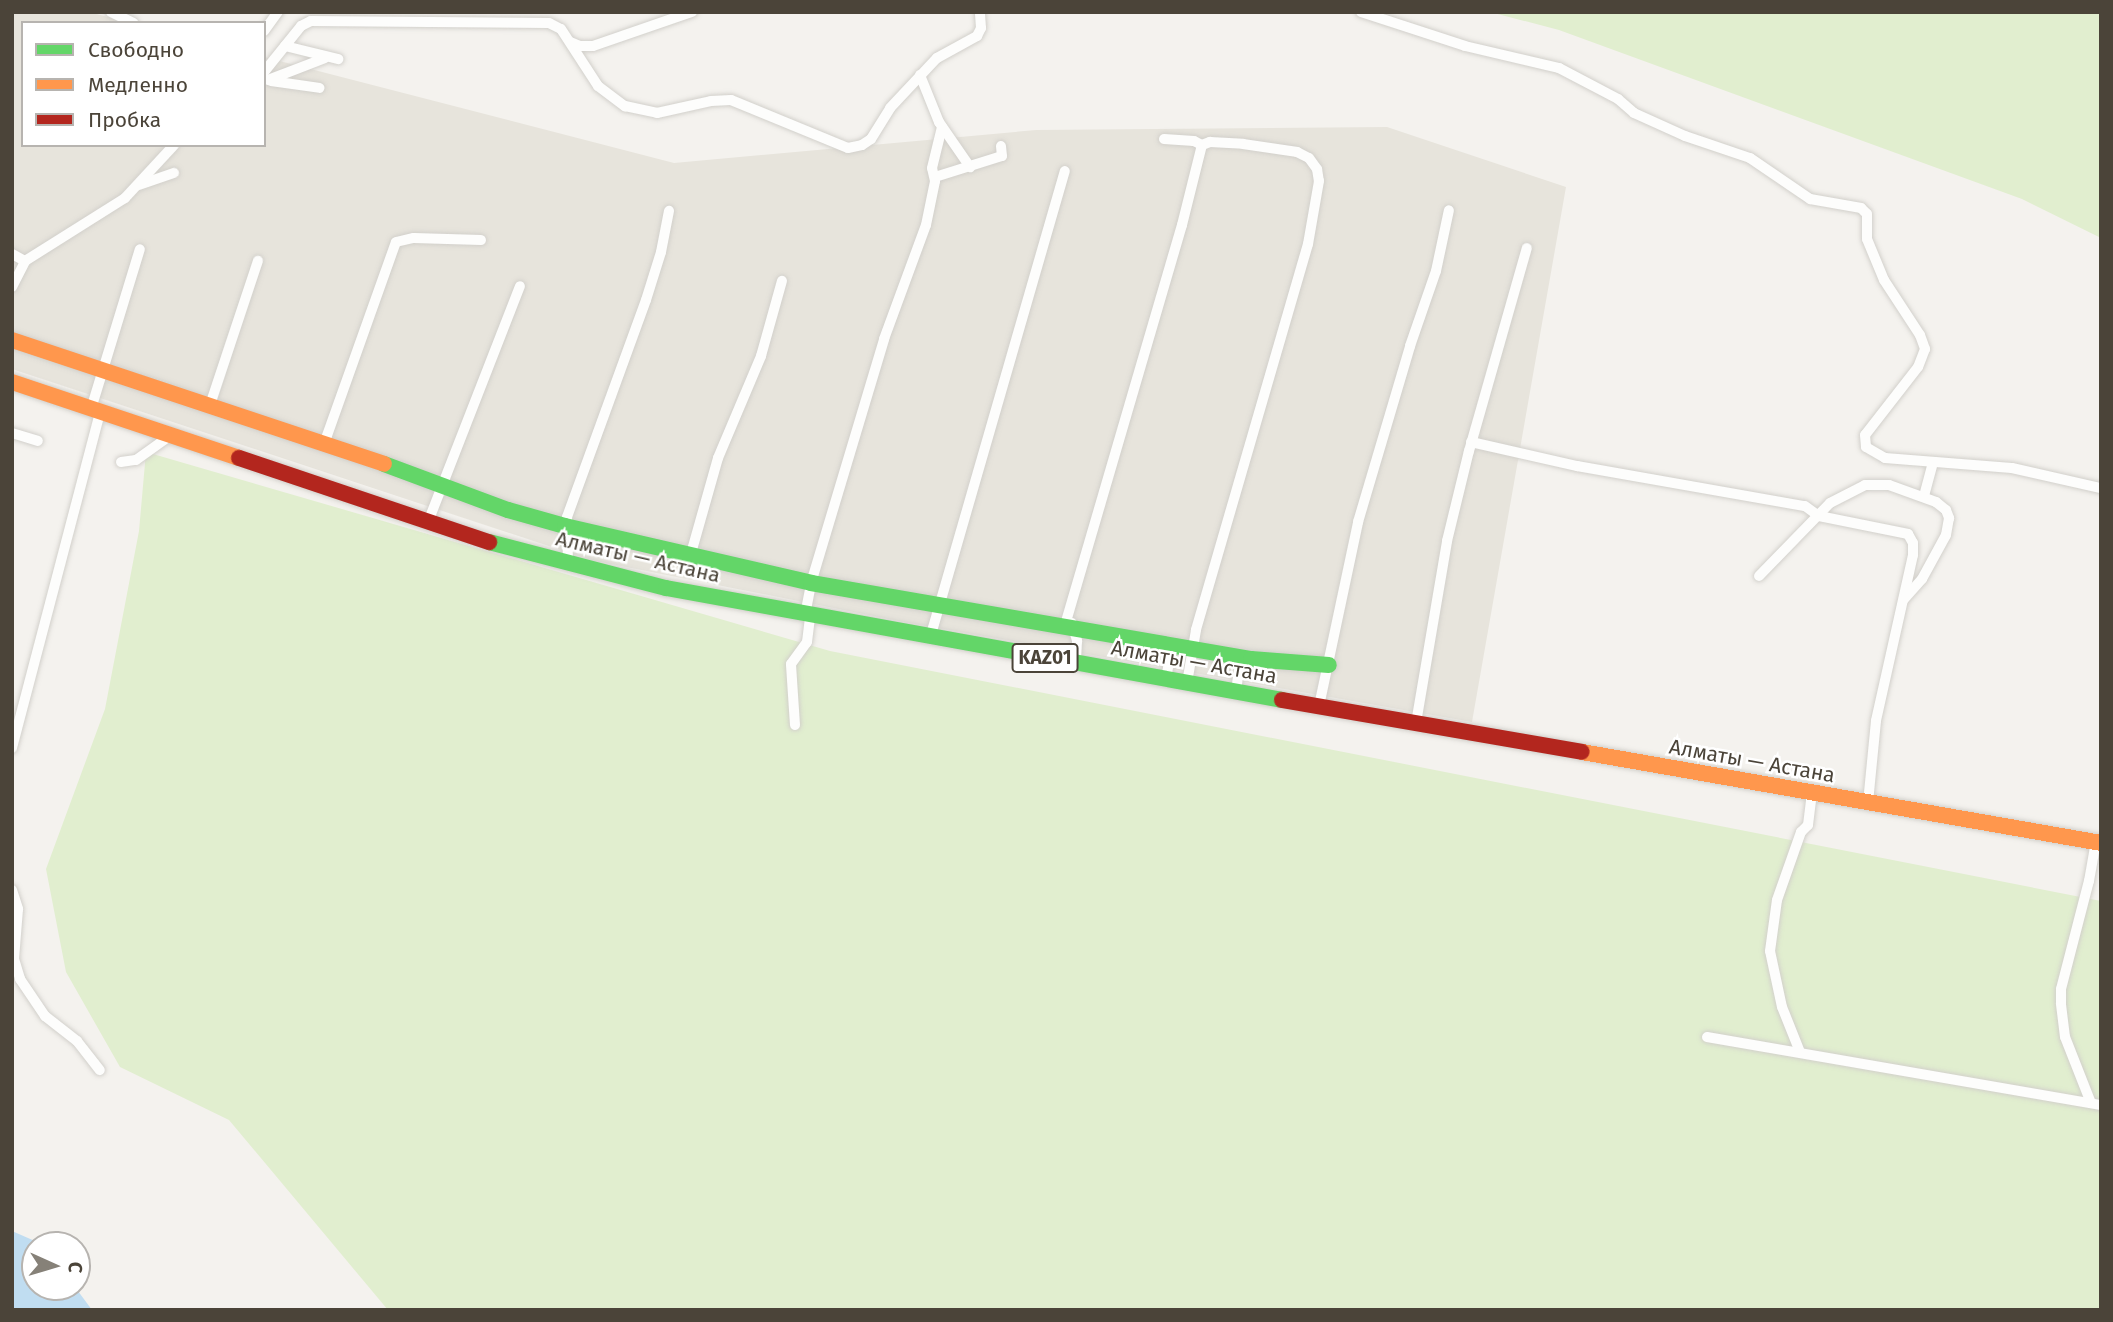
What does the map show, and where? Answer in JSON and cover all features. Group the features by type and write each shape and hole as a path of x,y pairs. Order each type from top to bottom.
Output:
{"main road":[{"path":"12,340 211,405 508,510 690,557 811,583 1069,621 1172,645 1241,657 1329,665"},
{"name":"Алматы — Астана","path":"12,382 498,545 666,588 930,638 2098,843"}],"street":[{"path":"266,28 278,12"},
{"path":"570,42 580,46 593,46 692,12"},
{"path":"1361,12 1453,43 1559,68 1618,99 1634,113 1685,136 1750,158 1810,199 1865,210 1867,239 1884,281 1920,335 1924,349 1918,366 1865,435 1866,447 1885,458 2012,468 2101,488"},
{"path":"266,78 285,46 301,26 311,21 549,23 561,29 598,86 625,106 657,113 711,101 731,100 849,148 862,145 871,139 890,108 937,58 972,41 985,14"},
{"path":"285,46 325,58 338,59"},
{"path":"266,78 325,58"},
{"path":"920,75 942,127 970,167"},
{"path":"266,78 320,88"},
{"path":"795,725 792,664 807,642 811,583 884,339 922,238 935,177 932,168 942,127"},
{"path":"1164,139 1194,141 1202,145 1210,142 1242,144 1297,152 1313,163 1319,181 1303,261 1192,647 1186,683"},
{"path":"1076,663 1077,641 1069,621 1182,225 1202,145"},
{"path":"935,177 1002,156 1002,146"},
{"path":"12,287 25,261 113,207 139,185 172,147"},
{"path":"930,638 1065,171"},
{"path":"139,185 174,173"},
{"path":"1320,706 1358,522 1410,346 1436,271 1449,210"},
{"path":"568,563 565,526 646,300 661,252 668,211"},
{"path":"324,444 396,242 414,237 481,240"},
{"path":"1416,723 1436,590 1471,442 1527,248"},
{"path":"12,748 96,410 103,368 140,249"},
{"path":"12,254 25,261"},
{"path":"211,405 258,261"},
{"path":"690,557 718,458 761,356 782,281"},
{"path":"428,522 520,286"},
{"path":"12,433 38,441"},
{"path":"121,462 136,460 171,435"},
{"path":"1471,442 1577,466 1805,506 1819,516 1908,534 1914,550 1873,740 1868,802"},
{"path":"1924,496 1933,463"},
{"path":"1759,576 1830,503 1865,485 1889,485 1924,496 1946,510 1949,526 1922,579 1905,599"},
{"path":"1166,679 1172,645"},
{"path":"1236,691 1241,657"},
{"path":"1800,1052 1782,1007 1770,951 1777,900 1801,832 1808,825 1812,792"},
{"path":"2096,1104 2065,1037 2061,1003 2062,989 2098,843"},
{"path":"12,890 18,909 14,959 20,979 45,1016 77,1041 100,1070"},
{"path":"1707,1037 2096,1104"}],"shaded area":[{"path":"12,12 89,12 123,21 21,21 21,147 266,147 266,58 674,163 1036,130 1387,127 1566,187 1472,722 899,621 591,560 12,369"}],"green space":[{"path":"1490,12 2101,12 2101,238 2022,199 1559,30"},
{"path":"146,452 830,651 2101,901 2101,1310 388,1310 229,1120 120,1067 66,972 46,869 105,709 139,531"}],"water":[{"path":"12,1231 21,1235 21,1301 85,1301 92,1310 12,1310"}],"traffic: fast":[{"path":"384,464 508,510 565,526 811,583 1251,659 1329,665"},
{"path":"489,542 666,588 1282,700"}],"traffic: slow":[{"path":"12,340 384,464"},
{"path":"12,382 239,458"},
{"path":"1582,752 2101,843"}],"traffic: jam":[{"path":"239,458 489,542"},
{"path":"1282,700 1582,752"}]}
